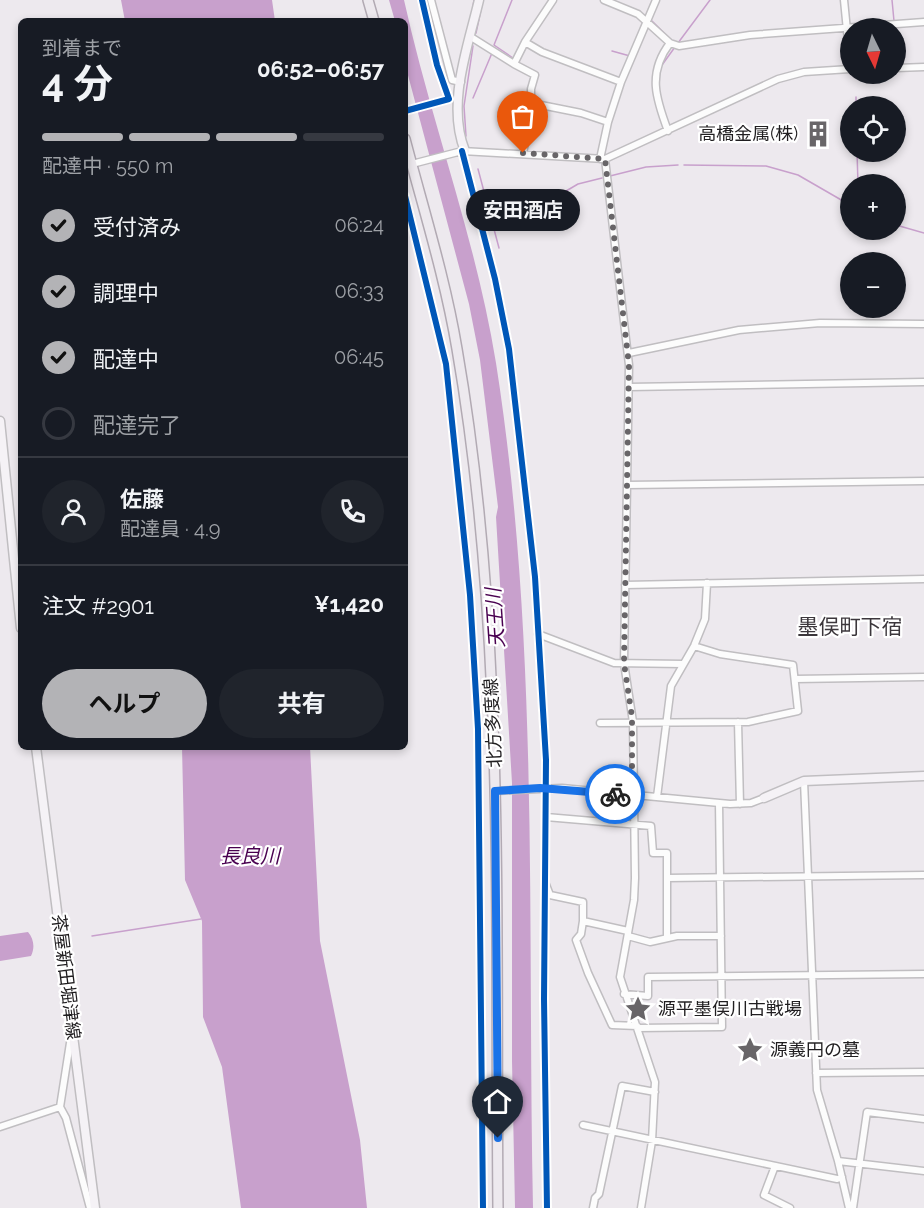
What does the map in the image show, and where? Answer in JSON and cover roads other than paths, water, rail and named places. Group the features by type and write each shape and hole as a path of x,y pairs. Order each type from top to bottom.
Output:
{"main road":[{"path":"368,0 373,18"},
{"path":"461,152 457,113 461,82 479,0"},
{"name":"北方多度線","path":"408,150 448,303 472,456 486,594 499,790 498,1208"},
{"path":"0,421 18,598"},
{"name":"茶屋新田堀津線","path":"36,750 96,1208"},
{"path":"764,798 804,781 834,777 924,776"}],"street":[{"path":"431,0 452,80 461,82"},
{"path":"514,64 525,42 553,0"},
{"path":"604,0 648,21 670,43 679,46 750,35 840,28"},
{"path":"641,1208 652,1141 656,1092 651,1064 624,994 620,977 635,878 632,795 633,722 624,663 629,353 602,159 608,122 621,82 656,0"},
{"path":"844,0 846,18"},
{"path":"906,23 924,22"},
{"path":"471,37 535,75 531,89 531,104 523,153"},
{"path":"525,42 542,52 621,82"},
{"path":"668,131 657,101 654,78 670,43"},
{"path":"906,68 924,67"},
{"path":"412,164 461,152 523,153 602,159 790,75 840,70"},
{"path":"531,104 581,113 608,122"},
{"path":"461,152 495,279 509,349 529,506 538,634 546,817 544,880 547,1208"},
{"path":"629,353 739,330 820,323 924,324"},
{"path":"629,387 924,382"},
{"path":"627,485 924,481"},
{"path":"625,585 924,579"},
{"path":"657,797 662,773 671,686 694,646 708,612 707,583"},
{"path":"538,634 614,663 683,664"},
{"path":"600,723 738,722 798,711 793,665 720,654 694,646"},
{"path":"795,679 924,677"},
{"path":"738,722 740,804"},
{"path":"804,781 818,1095 851,1208"},
{"path":"499,790 543,788 740,804 764,798"},
{"path":"544,880 550,895 583,902 581,934 576,940 588,973 612,1025 722,1027 722,878 719,803"},
{"path":"546,817 651,826 653,853 667,853 667,936"},
{"path":"667,878 924,875"},
{"path":"583,921 628,933 650,942 667,936 721,936"},
{"path":"624,994 648,996 648,977 924,974"},
{"path":"0,1127 60,1107 64,1099 70,1043 74,1036"},
{"path":"816,1073 924,1072"},
{"path":"593,1208 613,1132 622,1086 656,1092"},
{"path":"60,1107 66,1118 90,1208"},
{"path":"851,1208 867,1112 924,1119"},
{"path":"583,1125 837,1179 842,1177"},
{"path":"838,1161 924,1171"},
{"path":"775,1166 764,1195 790,1208"}],"water":[{"path":"121,0 272,0 275,18 124,18"},
{"name":"天王川","path":"389,0 404,0 477,271 496,363 510,468 520,574 529,785 533,1208 515,1208 512,1061 512,783 496,517 498,507 480,360 469,304 408,75 408,18 394,18"},
{"name":"長良川","path":"182,750 310,750 320,941 360,1140 367,1208 241,1208 222,1067 203,1017 202,921 185,880"},
{"path":"28,932 33,944 31,956 0,961 0,936"}],"waterway":[{"path":"473,6 474,0"},
{"path":"476,33 483,0"},
{"path":"512,0 494,45 513,58"},
{"path":"678,43 710,0"},
{"path":"892,0 894,18"},
{"path":"652,21 667,36"},
{"path":"466,136 464,106 473,46"},
{"path":"662,65 675,47"},
{"path":"612,51 630,56"},
{"path":"473,98 492,53"},
{"path":"857,162 858,174"},
{"path":"610,176 646,167 678,165"},
{"path":"684,165 766,166 798,175 840,199"},
{"path":"478,169 499,248"},
{"path":"486,197 527,191 561,194 578,184 602,178"},
{"path":"906,228 924,233"},
{"path":"92,936 201,919"}],"place":[{"name":"高橋金属(株)","path":"818,134"},
{"name":"安田酒店","path":"523,153"},
{"name":"源平墨俣川古戦場","path":"638,1009"},
{"name":"源義円の墓","path":"750,1050"}],"district":[{"name":"墨俣町下宿","path":"850,627"}]}
